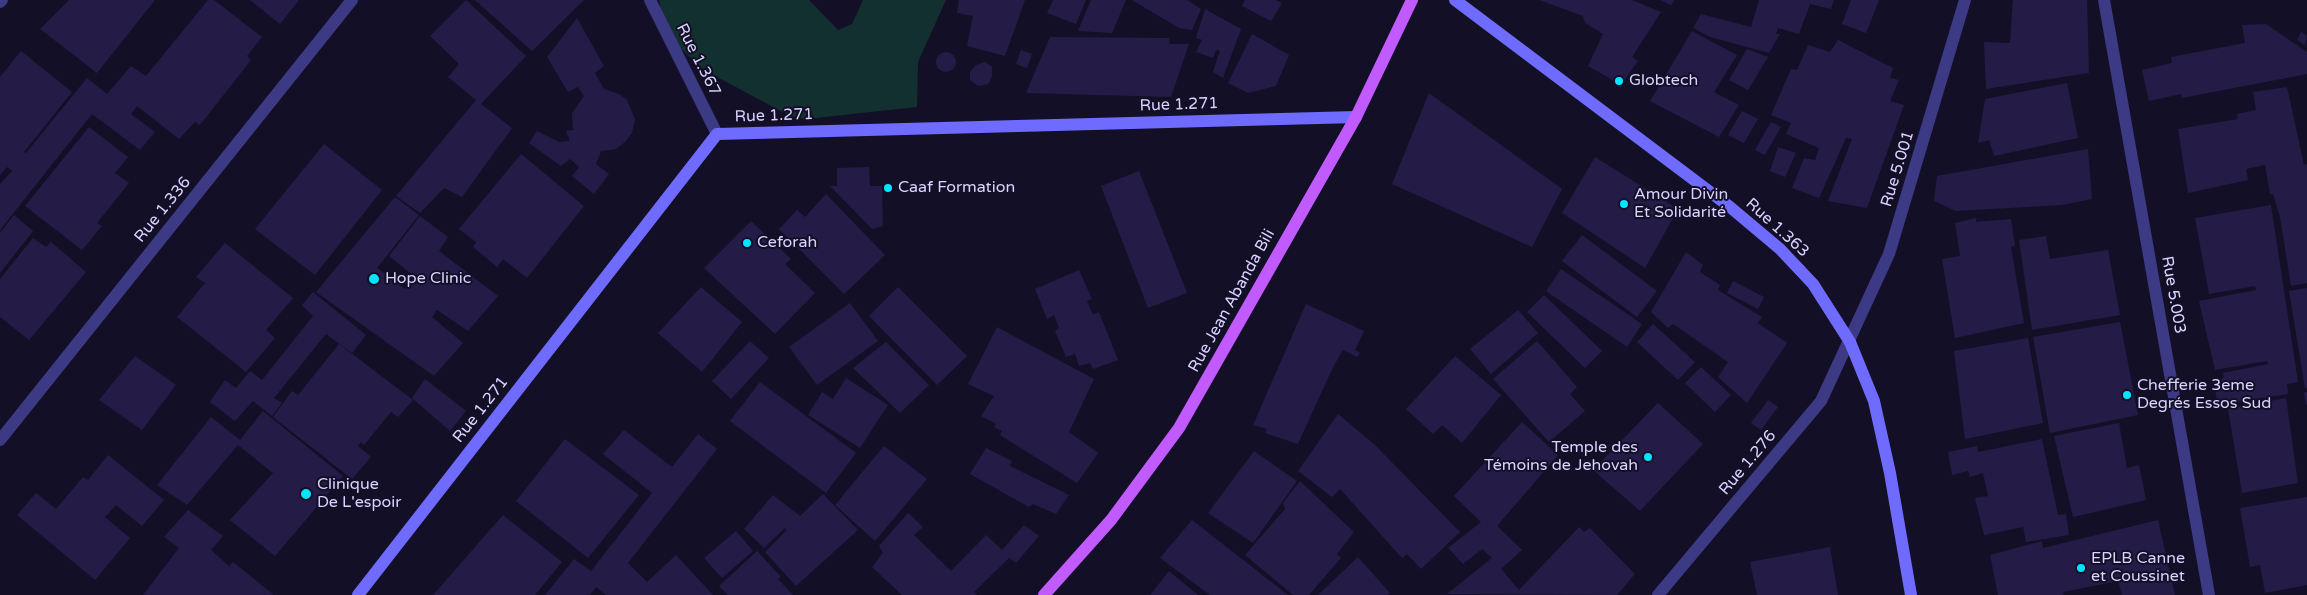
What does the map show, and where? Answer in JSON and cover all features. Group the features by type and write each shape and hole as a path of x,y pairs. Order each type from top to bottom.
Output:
{"main road":[{"name":"Rue Jean Abanda Bili","path":"1044,595 1111,520 1179,428 1356,117 1412,0"}],"street":[{"name":"Rue 1.336","path":"0,440 352,0"},
{"name":"Rue 1.367","path":"650,0 717,134"},
{"name":"Rue 1.363","path":"1455,0 1730,207 1780,249 1813,284 1850,342 1874,401 1890,473 1910,595"},
{"name":"Rue 5.001","path":"1850,342 1889,254 1966,0"},
{"name":"Rue 5.003","path":"2104,0 2209,595"},
{"name":"Rue 1.271","path":"358,595 717,134 1356,117"},
{"name":"Rue 1.276","path":"1658,595 1821,401 1850,342"}],"green space":[{"path":"659,0 809,0 838,30 852,24 863,0 946,0 918,62 917,107 806,119 790,116 704,70 680,48 664,22"}],"building":[{"path":"69,0 155,0 97,73 40,29"},
{"path":"208,0 214,0 262,37 247,56 251,60 200,125 195,122 179,139 137,106 131,114 155,132 140,150 92,114 0,230 0,184 12,171 7,167 0,175 0,77 21,51 72,92 24,152 26,153 87,78 107,94 131,66 146,76"},
{"path":"250,0 299,0 280,24"},
{"path":"466,0 526,56 481,104 512,128 462,197 444,188 420,213 396,196 476,100 448,77 459,64 430,36"},
{"path":"475,0 584,0 532,51"},
{"path":"959,0 1025,0 1005,56 967,46 973,16 957,13"},
{"path":"1053,0 1086,0 1076,24 1047,13"},
{"path":"1091,0 1126,0 1112,33 1078,31"},
{"path":"1132,0 1187,0 1201,9 1192,30 1179,28"},
{"path":"1245,0 1276,0 1282,3 1271,21 1242,6"},
{"path":"1539,0 1632,0 1661,12 1632,57 1638,61 1621,85 1588,66 1603,34 1585,23 1583,16"},
{"path":"1660,0 1674,0 1671,5"},
{"path":"1759,0 1834,0 1831,9 1810,4 1799,34 1778,28 1776,34 1780,34 1769,53 1710,37 1693,28 1701,14 1751,27"},
{"path":"1851,0 1879,0 1866,33 1842,24"},
{"path":"2013,0 2087,0 2089,73 1986,89 1984,42 2010,43"},
{"path":"1205,9 1241,29 1223,78 1213,72 1220,51 1216,50 1213,58 1196,52 1202,40 1196,38"},
{"path":"577,18 604,66 595,73 604,89 619,94 627,100 635,119 632,133 625,142 616,149 601,151 596,164 609,174 594,194 572,176 579,167 570,159 561,166 529,143 537,131 559,142 570,141 566,131 573,130 572,113 584,96 578,87 568,92 547,57"},
{"path":"2266,24 2307,52 2307,74 2182,98 2181,94 2149,101 2142,70 2172,63 2171,57 2245,43 2242,25"},
{"path":"1692,31 1737,55 1714,92 1739,105 1719,137 1650,101"},
{"path":"2301,32 2307,36 2305,45 2297,40"},
{"path":"1252,34 1289,55 1276,86 1248,93 1228,83"},
{"path":"1050,37 1169,38 1170,44 1189,44 1171,97 1026,93"},
{"path":"1838,40 1893,68 1890,78 1899,80 1890,101 1904,105 1867,208 1828,201 1852,139 1846,138 1819,198 1792,188 1804,158 1815,160 1819,148 1786,134 1791,123 1771,115 1791,69 1797,70 1808,45 1830,52"},
{"path":"1747,49 1768,57 1748,90 1729,80"},
{"path":"1021,50 1032,54 1027,68 1016,64"},
{"path":"946,52 953,55 956,62 953,69 946,72 939,69 936,62 939,55"},
{"path":"985,62 992,67 992,77 988,84 978,86 970,80 970,72 976,65"},
{"path":"2067,83 2078,138 1994,156 1989,140 1978,143 1985,99"},
{"path":"2287,87 2304,165 2307,164 2307,283 2291,286 2280,217 2273,194 2270,194 2265,165 2246,169 2248,180 2188,193 2178,129 2238,119 2237,114 2256,110 2253,92"},
{"path":"1429,93 1562,189 1532,247 1392,184"},
{"path":"1742,111 1758,119 1744,143 1728,135"},
{"path":"1771,122 1781,127 1765,155 1755,150"},
{"path":"89,127 128,157 115,173 129,183 97,223 102,226 82,250 25,206"},
{"path":"324,144 382,190 315,275 255,229"},
{"path":"1778,147 1796,153 1785,177 1770,171"},
{"path":"2088,149 2092,199 2062,205 1956,211 1934,201 1937,176"},
{"path":"521,154 584,206 527,278 503,259 497,267 473,247 476,242 459,229"},
{"path":"1595,157 1678,209 1645,268 1562,213"},
{"path":"869,167 870,186 882,186 883,226 872,229 830,186 837,186 837,168"},
{"path":"1139,171 1187,293 1148,308 1101,186"},
{"path":"826,194 885,255 844,294 779,229 797,210 805,217"},
{"path":"395,197 419,215 377,268 405,289 415,277 389,256 420,216 448,237 439,251 498,296 468,331 437,310 432,317 463,343 434,376 316,292"},
{"path":"2271,205 2298,382 2287,384 2288,394 2218,405 2213,380 2224,378 2223,373 2268,364 2267,361 2215,370 2199,301 2256,290 2255,286 2209,294 2195,218"},
{"path":"14,215 33,231 0,273 0,233"},
{"path":"1976,218 1976,222 2011,219 2015,246 2011,247 2024,323 1955,338 1942,259 1960,256 1955,223"},
{"path":"751,221 791,259 785,264 815,293 775,334 704,268"},
{"path":"1582,235 1657,291 1637,317 1562,261"},
{"path":"2046,236 2050,259 2108,250 2120,315 2032,330 2019,240"},
{"path":"33,238 46,247 51,242 86,272 29,340 0,317 0,279"},
{"path":"225,243 293,298 266,330 275,338 246,372 177,317 205,283 196,277"},
{"path":"1686,252 1703,265 1700,272 1720,285 1718,290 1762,317 1758,323 1787,343 1747,403 1718,377 1728,362 1673,324 1668,328 1651,312"},
{"path":"1561,269 1642,324 1627,347 1546,291"},
{"path":"1079,270 1092,299 1087,301 1093,315 1099,312 1118,360 1093,369 1090,363 1079,366 1075,354 1066,357 1055,331 1059,328 1054,315 1047,319 1035,289"},
{"path":"1733,281 1764,297 1758,309 1727,293"},
{"path":"701,287 742,322 702,372 658,333"},
{"path":"898,287 967,356 937,385 869,316"},
{"path":"2307,288 2307,388 2305,388 2289,291"},
{"path":"313,292 366,335 352,353 326,334 274,398 282,403 272,416 253,401 235,421 210,402 225,380 236,388 250,371 262,380 313,316 302,305"},
{"path":"1544,295 1602,351 1585,368 1527,312"},
{"path":"850,303 878,341 817,385 789,347"},
{"path":"1306,304 1364,331 1355,350 1360,353 1357,357 1343,350 1333,367 1298,444 1265,433 1267,429 1253,425"},
{"path":"1518,310 1538,333 1491,374 1470,349"},
{"path":"2120,322 2138,415 2050,433 2033,337"},
{"path":"1653,324 1695,362 1678,380 1637,342"},
{"path":"997,327 1094,379 1069,432 1098,453 1077,483 1000,435 1002,431 994,427 996,424 981,416 994,396 968,384"},
{"path":"2028,338 2043,423 1965,439 1954,351"},
{"path":"750,341 769,358 731,399 712,381"},
{"path":"1537,341 1577,387 1570,394 1585,411 1549,442 1493,379"},
{"path":"886,342 929,385 900,413 853,368"},
{"path":"339,344 413,400 398,417 391,412 364,445 361,442 358,446 371,457 352,479 273,417 292,391 298,395"},
{"path":"135,356 176,385 142,430 99,400"},
{"path":"1455,356 1501,395 1462,443 1442,425 1433,434 1406,409"},
{"path":"1701,367 1731,395 1715,412 1685,383"},
{"path":"846,378 888,405 860,448 808,415 822,392 833,399"},
{"path":"425,379 466,411 450,431 412,398"},
{"path":"760,382 856,453 826,493 730,421"},
{"path":"2307,392 2307,404 2306,405 2304,393"},
{"path":"2286,398 2298,483 2242,493 2228,409"},
{"path":"1768,400 1778,407 1761,430 1751,423"},
{"name":"Temple des Témoins de Jehovah","path":"1658,403 1703,444 1640,511 1593,470"},
{"path":"263,411 343,476 275,556 230,520 273,473 238,445 187,505 157,485 211,417 240,440"},
{"path":"1338,414 1374,444 1460,532 1421,569 1407,554 1402,558 1340,489 1332,497 1298,471"},
{"path":"1522,422 1558,455 1497,526 1522,550 1501,569 1519,590 1579,527 1584,532 1590,528 1635,574 1617,595 1447,594 1492,558 1482,549 1463,564 1448,548 1481,522 1454,496"},
{"path":"2119,423 2127,468 2139,465 2146,500 2073,517 2054,436"},
{"path":"624,430 672,467 698,434 717,449 628,563 647,582 676,555 713,595 606,595 596,587 590,595 545,595 574,559 591,571 652,493 603,454"},
{"path":"565,439 639,495 588,558 516,501"},
{"path":"2042,439 2058,515 2066,514 2069,535 2026,542 2023,527 1984,535 1975,498 1988,496 1983,473 1970,477 1968,471 1952,475 1948,452 1977,446 1978,452"},
{"path":"884,446 927,479 875,541 835,505"},
{"path":"986,448 1012,461 1010,466 1069,495 1056,514 1033,504 1029,507 970,474"},
{"path":"1254,451 1297,481 1253,543 1208,513"},
{"path":"108,455 164,500 142,526 116,505 105,517 130,538 95,580 17,515 36,493 56,509 83,477 88,480"},
{"path":"1300,481 1354,532 1337,554 1341,558 1309,595 1293,595 1245,555 1285,509 1283,503"},
{"path":"823,494 858,530 796,586 765,552 787,530 785,528 764,548 744,529 773,495 800,516"},
{"path":"2307,497 2307,585 2265,593 2260,565 2250,567 2240,508"},
{"path":"188,510 223,536 211,550 229,566 233,562 274,595 143,595 179,548 164,537"},
{"path":"908,513 923,527 914,535 951,571 986,535 1002,550 1024,525 1039,536 1016,563 1009,558 974,592 977,595 902,595 872,567 883,553 879,546"},
{"path":"503,515 562,562 535,595 433,595"},
{"path":"1192,520 1288,595 1210,595 1160,558"},
{"name":"EPLB Canne et Coussinet","path":"2158,520 2175,595 2122,595 2118,581 2063,592 2064,595 1998,595 1990,555 2042,541 2043,548"},
{"path":"736,531 753,551 722,578 704,558"},
{"path":"1830,547 1838,595 1757,595 1750,562"},
{"path":"757,551 781,577 778,579 793,595 728,595 719,586"},
{"path":"1358,557 1390,593 1387,595 1318,595"},
{"path":"1169,571 1198,595 1150,595"}],"place":[{"name":"Globtech","path":"1619,81"},
{"name":"Caaf Formation","path":"888,188"},
{"name":"Amour Divin Et Solidarité","path":"1624,204"},
{"name":"Ceforah","path":"747,243"},
{"name":"Hope Clinic","path":"374,279"},
{"name":"Chefferie 3eme Degrés Essos Sud","path":"2127,395"},
{"name":"Temple des Témoins de Jehovah","path":"1648,457"},
{"name":"Clinique De L'espoir","path":"306,494"},
{"name":"EPLB Canne et Coussinet","path":"2081,568"}]}
